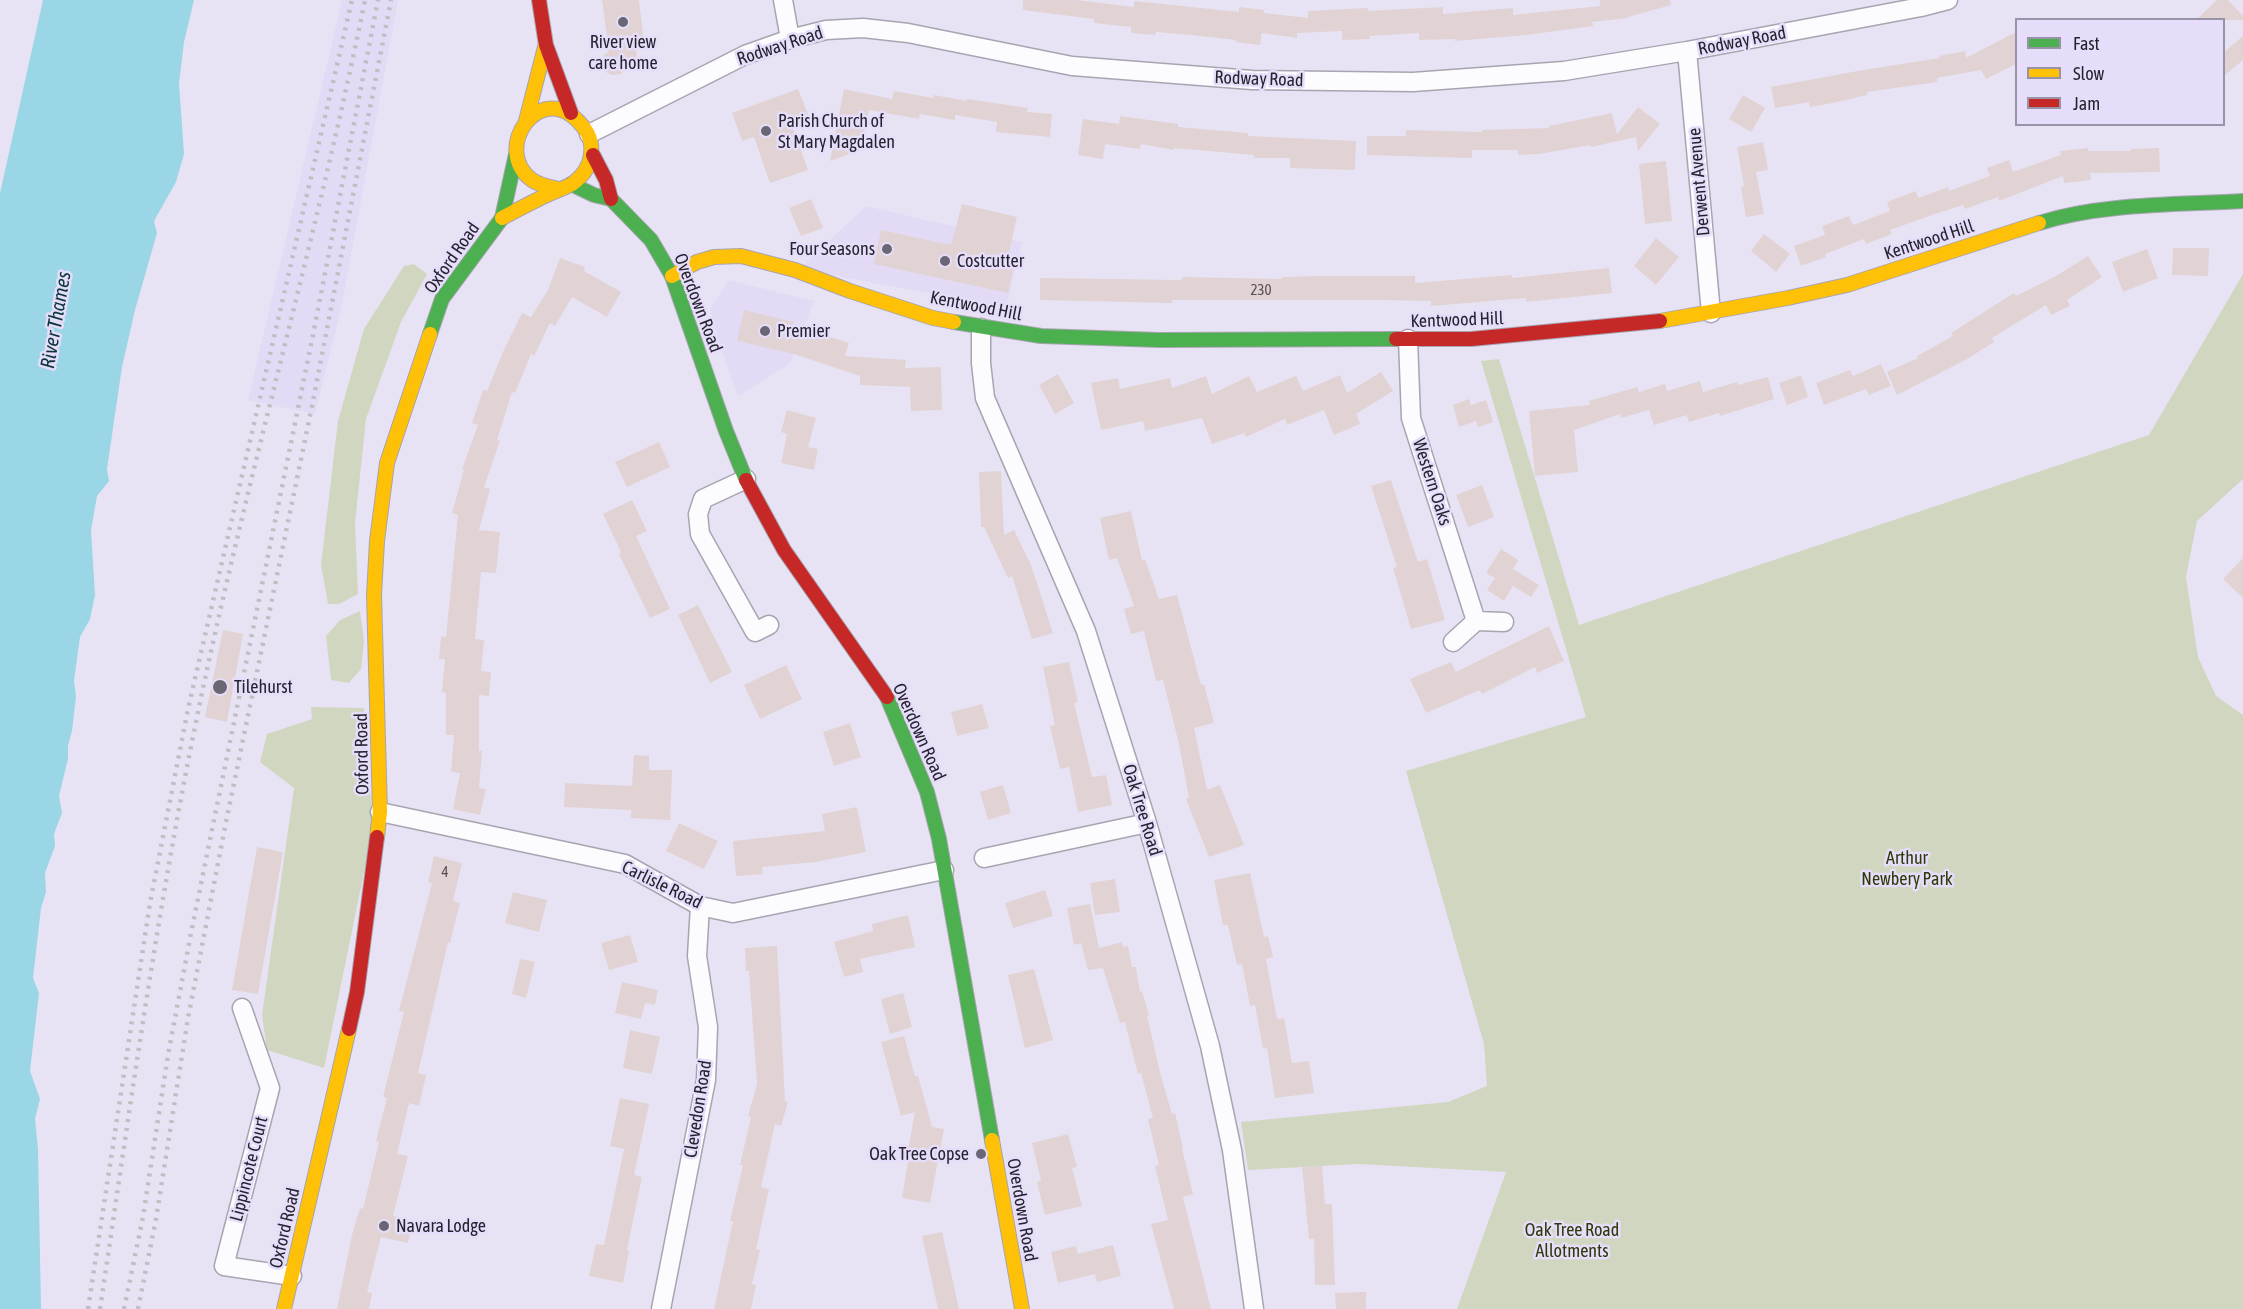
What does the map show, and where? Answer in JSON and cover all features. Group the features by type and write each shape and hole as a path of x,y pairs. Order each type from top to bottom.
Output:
{"street":[{"path":"539,0 546,45 571,113 589,134 592,155 585,173 564,187 540,184 525,174 516,154 518,136 526,121 546,45"},
{"path":"783,0 790,39"},
{"name":"Rodway Road","path":"589,134 745,55 790,39 826,30 863,28 908,33 1071,66 1251,80 1425,81 1564,71 1688,51 1948,0"},
{"name":"Derwent Avenue","path":"1688,51 1711,314"},
{"path":"526,121 537,112 546,110 562,110 571,113"},
{"name":"Oxford Road","path":"284,1309 357,992 381,812 374,594 377,542 387,463 442,299 502,218 516,154"},
{"name":"Overdown Road","path":"592,155 606,180 611,199"},
{"name":"Oxford Road","path":"502,218 564,187"},
{"name":"Overdown Road","path":"564,187 611,199 651,240 672,276 726,431 746,479 784,550 885,693 927,792 944,870 1022,1309"},
{"name":"Kentwood Hill","path":"672,276 697,262 714,257 741,256 795,270 933,318 981,328 1041,336 1159,340 1471,339 1603,328 1711,314 1847,285 2062,216 2120,209 2243,201"},
{"name":"Oak Tree Road","path":"981,328 981,363 985,398 1086,632 1147,823 1210,1046 1232,1150 1254,1309"},
{"name":"Western Oaks","path":"1408,339 1411,418 1476,621"},
{"path":"746,479 704,499 698,514 700,534 755,632 769,625"},
{"path":"1453,642 1476,621 1504,621"},
{"name":"Carlisle Road","path":"381,812 625,864 700,906 733,913 944,870"},
{"path":"984,858 1147,823"},
{"name":"Clevedon Road","path":"661,1309 706,1080 708,1027 697,956 700,906"},
{"name":"Lippincote Court","path":"242,1008 270,1088 224,1266 292,1276"}],"shaded area":[{"path":"342,0 398,0 341,310 315,414 248,400"},
{"path":"866,206 1022,242 1006,308 799,269"},
{"path":"729,280 814,301 790,363 738,397 719,343 710,308"}],"green space":[{"path":"414,264 427,274 401,322 366,419 355,523 358,594 339,604 328,604 321,565 338,421 364,329 404,266"},
{"name":"Arthur Newbery Park","path":"2243,274 2243,479 2197,521 2186,577 2198,657 2216,696 2243,715 2243,1309 1457,1309 1506,1172 1359,1164 1248,1170 1241,1122 1448,1102 1487,1086 1484,1044 1406,771 1586,717 1481,361 1499,359 1579,625 2149,435"},
{"path":"360,611 364,641 361,669 349,683 331,680 326,636 340,620"},
{"path":"311,707 364,708 373,828 324,1068 267,1050 262,1015 294,788 260,762 267,734 312,719"}],"water":[{"name":"River Thames","path":"43,0 194,0 184,42 179,83 184,154 176,182 154,221 157,233 135,310 122,367 107,469 109,481 97,496 91,530 95,595 90,619 80,637 74,681 76,697 72,731 59,796 62,813 54,834 55,846 45,873 46,892 41,908 33,978 39,993 30,1071 40,1099 35,1119 38,1149 41,1309 0,1309 0,193"}],"building":[{"name":"River view care home","path":"602,0 639,0 644,44 637,47 636,65 625,67 621,74 612,75 606,72 601,64 604,55 609,51"},
{"path":"1023,0 1077,0 1134,7 1134,1 1239,12 1239,7 1264,10 1264,13 1308,18 1308,11 1368,8 1368,11 1443,7 1443,14 1513,8 1513,15 1600,6 1600,0 1670,0 1671,5 1628,18 1592,22 1593,26 1526,35 1455,41 1455,39 1419,40 1419,33 1342,40 1342,31 1297,33 1297,38 1262,33 1260,45 1191,35 1156,32 1155,35 1131,33 1131,27 1094,23 1094,19 1023,10"},
{"path":"2217,0 2228,0 2243,16 2243,20 2225,20 2225,18 2198,18"},
{"path":"2015,33 2015,64 1986,79 1981,70 1937,78 1937,82 1867,92 1867,95 1833,103 1810,107 1809,102 1775,108 1771,87 1940,58 1939,56 1965,51 1966,58"},
{"path":"2243,36 2243,60 2225,75 2225,51"},
{"name":"Parish Church of St Mary Magdalen","path":"798,89 810,119 792,126 808,170 770,183 754,137 742,141 732,113"},
{"path":"844,89 892,99 894,91 933,98 934,95 1028,108 1027,112 1052,114 1050,137 996,132 997,122 955,115 955,120 920,114 919,119 869,110 861,150 830,161"},
{"path":"1743,95 1765,108 1751,132 1729,119"},
{"path":"1638,107 1660,124 1638,151 1636,137 1591,147 1590,145 1539,154 1518,155 1518,150 1472,150 1472,158 1367,155 1367,136 1406,136 1406,130 1482,132 1482,130 1549,128 1549,126 1612,113 1617,134"},
{"path":"1120,116 1178,124 1178,127 1248,133 1248,136 1356,141 1355,170 1290,168 1290,158 1254,158 1254,155 1174,148 1174,150 1141,144 1140,149 1105,144 1103,159 1078,155 1083,119 1119,124"},
{"path":"1763,142 1768,170 1756,172 1764,214 1746,217 1741,187 1744,186 1737,147"},
{"path":"2088,148 2088,151 2131,151 2131,149 2159,148 2160,172 2090,173 2091,180 2064,183 2063,176 1999,201 1998,197 1965,209 1963,205 1932,215 1890,230 1892,234 1866,244 1864,239 1801,266 1794,246 1825,235 1822,226 1849,216 1853,225 1890,211 1887,202 1916,191 1918,198 1948,187 1949,191 1990,176 1987,168 2009,160 2013,172 2061,155 2060,151"},
{"path":"1666,161 1672,221 1645,224 1639,164"},
{"path":"811,199 823,228 801,236 789,208"},
{"path":"962,204 1017,217 1008,257 1015,259 1008,293 874,264 881,230 951,245"},
{"path":"1764,234 1790,254 1776,272 1751,251"},
{"path":"1656,238 1679,257 1656,285 1634,266"},
{"path":"2173,248 2209,248 2208,276 2172,275"},
{"path":"2147,249 2158,278 2123,292 2112,262"},
{"path":"2088,256 2102,277 2067,300 2070,306 2051,315 2046,305 1992,338 1994,342 1967,359 1897,395 1887,372 1918,358 1917,356 1953,336 1951,333 2014,293 2016,296 2056,276"},
{"path":"560,258 585,267 584,271 621,292 607,317 572,297 555,326 550,323 534,356 531,354 515,393 512,392 497,440 500,441 484,487 490,489 479,530 500,532 496,573 481,572 475,639 484,640 481,671 491,672 489,696 479,695 479,751 482,751 479,788 486,789 480,815 453,809 460,773 451,772 454,735 446,735 446,693 442,692 445,659 439,659 441,636 446,637 458,515 452,513 464,470 462,469 478,425 472,423 483,390 487,391 522,313 531,317 548,290"},
{"path":"1609,268 1612,293 1526,302 1526,298 1431,306 1431,301 1381,300 1172,300 1172,303 1040,300 1040,278 1182,280 1182,277 1282,279 1282,277 1320,276 1415,276 1415,283 1512,275 1512,278"},
{"path":"744,310 794,322 793,325 849,343 845,356 906,360 905,368 941,367 942,410 911,411 910,387 860,385 860,376 794,354 737,341"},
{"path":"1881,364 1891,386 1869,395 1866,389 1824,405 1816,383 1850,370 1853,376"},
{"path":"1381,372 1393,391 1356,414 1360,424 1334,435 1324,410 1287,425 1285,419 1246,437 1244,433 1212,444 1202,418 1145,431 1143,421 1101,430 1091,383 1118,378 1120,389 1170,378 1172,388 1206,376 1212,394 1249,376 1257,392 1296,376 1303,391 1340,375 1347,393"},
{"path":"1058,374 1074,403 1055,414 1039,385"},
{"path":"1801,375 1808,397 1787,405 1779,383"},
{"path":"1768,377 1774,399 1720,416 1719,413 1689,422 1687,415 1654,425 1649,410 1621,418 1620,414 1574,430 1578,472 1535,476 1529,411 1590,405 1589,401 1637,387 1639,392 1665,384 1667,391 1700,381 1703,392 1737,382 1738,385"},
{"path":"1469,399 1471,405 1486,400 1493,422 1478,427 1476,421 1459,427 1453,405"},
{"path":"787,410 816,418 808,447 818,449 814,470 781,463 787,434 781,432"},
{"path":"659,442 670,467 627,487 615,462"},
{"path":"1001,471 1004,535 1014,530 1031,565 1053,633 1032,639 1012,576 1008,578 984,527 981,527 979,472"},
{"path":"1391,480 1418,562 1427,559 1445,620 1411,629 1393,568 1397,567 1371,486"},
{"path":"1482,485 1494,517 1468,527 1456,495"},
{"path":"632,500 647,531 636,536 670,609 650,618 619,554 621,552 603,514"},
{"path":"1131,511 1142,561 1145,559 1159,599 1177,595 1201,685 1204,684 1214,723 1194,728 1207,790 1220,785 1244,845 1209,857 1186,799 1189,798 1179,744 1163,680 1156,681 1144,631 1131,634 1124,609 1134,606 1117,558 1109,560 1100,518"},
{"path":"1501,549 1518,560 1513,569 1539,585 1531,597 1513,586 1504,601 1487,590 1495,578 1486,573"},
{"path":"2243,558 2243,598 2223,579"},
{"path":"698,605 732,672 710,683 678,615"},
{"path":"1549,626 1564,661 1537,673 1535,667 1482,694 1480,690 1426,713 1410,679 1451,662 1456,672"},
{"path":"223,630 243,634 227,722 205,717"},
{"path":"1069,662 1078,702 1074,703 1092,777 1106,775 1112,805 1078,812 1069,767 1060,769 1050,726 1055,725 1043,667"},
{"path":"786,665 802,699 760,719 744,685"},
{"path":"982,704 989,728 957,736 951,712"},
{"path":"850,723 861,757 834,766 823,732"},
{"path":"634,755 649,756 649,770 672,770 670,820 631,818 631,810 564,807 565,783 632,786"},
{"path":"1003,785 1011,813 988,820 980,792"},
{"path":"857,807 866,852 816,862 762,867 763,874 736,876 733,841 825,831 822,814"},
{"path":"679,823 718,841 704,869 666,851"},
{"path":"257,847 283,852 258,994 232,990"},
{"path":"434,856 462,863 453,901 460,903 450,943 448,942 418,1073 426,1075 419,1106 409,1103 397,1154 408,1156 393,1216 413,1221 408,1243 381,1237 367,1292 372,1293 369,1309 337,1309 352,1235 360,1208 363,1209 379,1142 376,1141 387,1098 383,1097 404,1012 399,1011 432,883 428,882"},
{"path":"1250,873 1264,937 1268,936 1273,957 1266,959 1277,1019 1284,1018 1292,1063 1309,1061 1314,1093 1275,1098 1267,1048 1263,1049 1255,1005 1250,1006 1242,964 1237,965 1228,925 1223,925 1214,880"},
{"path":"1115,879 1120,912 1095,915 1090,883"},
{"path":"1045,890 1053,916 1013,928 1005,903"},
{"path":"513,892 547,900 539,932 505,923"},
{"path":"1090,904 1099,948 1122,942 1123,947 1128,946 1132,967 1136,967 1140,992 1142,991 1149,1015 1147,1016 1161,1076 1172,1114 1175,1113 1183,1148 1193,1194 1183,1197 1211,1309 1174,1309 1151,1224 1168,1220 1155,1166 1159,1165 1148,1119 1153,1118 1141,1073 1138,1074 1125,1022 1120,1023 1103,968 1088,970 1081,943 1074,945 1067,908"},
{"path":"908,915 915,947 860,959 863,972 844,977 834,942 873,931 872,924"},
{"path":"630,935 638,962 609,970 601,943"},
{"path":"777,946 785,1101 788,1102 781,1126 775,1124 761,1187 769,1189 756,1249 760,1250 752,1284 756,1285 751,1309 714,1309 743,1165 740,1165 751,1117 748,1116 757,1084 749,971 746,971 745,948"},
{"path":"520,959 535,962 526,998 512,994"},
{"path":"1034,969 1053,1040 1025,1048 1008,975"},
{"path":"622,982 658,990 655,1005 645,1003 641,1019 615,1013"},
{"path":"903,993 912,1027 890,1034 881,999"},
{"path":"630,1030 660,1037 652,1074 623,1068"},
{"path":"904,1036 932,1127 944,1129 930,1203 902,1198 915,1112 901,1116 881,1042"},
{"path":"620,1098 649,1104 634,1175 642,1177 627,1250 629,1251 623,1283 589,1276 596,1244 604,1245 624,1149 610,1146"},
{"path":"1068,1134 1077,1167 1072,1168 1082,1206 1045,1215 1037,1182 1041,1180 1032,1143"},
{"path":"1322,1166 1325,1204 1332,1204 1335,1285 1315,1285 1314,1239 1309,1239 1302,1167"},
{"path":"942,1232 959,1309 938,1309 922,1236"},
{"path":"1113,1245 1121,1276 1097,1282 1095,1274 1058,1283 1051,1252 1076,1246 1078,1254"},
{"path":"1366,1292 1366,1309 1336,1309 1335,1293"}],"railway":[{"path":"88,1309 150,903 188,709 352,0"},
{"path":"100,1309 150,977 194,729 329,162 365,0"},
{"path":"124,1309 143,1217 168,1055 192,928 313,335 378,0"},
{"path":"138,1309 156,1219 188,1018 312,406 391,0"}],"traffic: fast":[{"path":"430,334 442,299 502,218 516,154"},
{"path":"571,184 594,195 611,199 651,240 672,276 726,431 746,480"},
{"path":"2039,223 2063,216 2114,208 2243,201"},
{"path":"954,322 1041,336 1159,340 1396,339"},
{"path":"887,697 927,792 939,839 992,1140"}],"traffic: slow":[{"path":"526,121 545,47"},
{"path":"502,218 572,184 588,167 591,144 584,129 578,121 563,111 549,109 535,114 525,124 518,137 516,152 521,167 532,180 558,189"},
{"path":"1660,321 1847,285 2039,223"},
{"path":"672,276 697,262 714,257 741,256 795,270 850,291 933,318 954,322"},
{"path":"377,837 380,812 374,595 377,541 387,463 430,334"},
{"path":"284,1309 349,1029"},
{"path":"992,1140 1022,1309"}],"traffic: jam":[{"path":"539,0 546,45 571,113"},
{"path":"593,155 606,180 611,199"},
{"path":"1396,339 1471,339 1660,321"},
{"path":"746,480 784,550 887,697"},
{"path":"349,1029 357,992 377,837"}],"place":[{"name":"River view care home","path":"623,22"},
{"name":"Parish Church of St Mary Magdalen","path":"766,131"},
{"name":"Four Seasons","path":"887,249"},
{"name":"Costcutter","path":"945,261"},
{"name":"Premier","path":"765,331"},
{"name":"Tilehurst","path":"220,687"},
{"name":"Oak Tree Copse","path":"981,1154"},
{"name":"Navara Lodge","path":"384,1226"}],"park label":[{"name":"Oak Tree Road Allotments","path":"1572,1240"}]}
